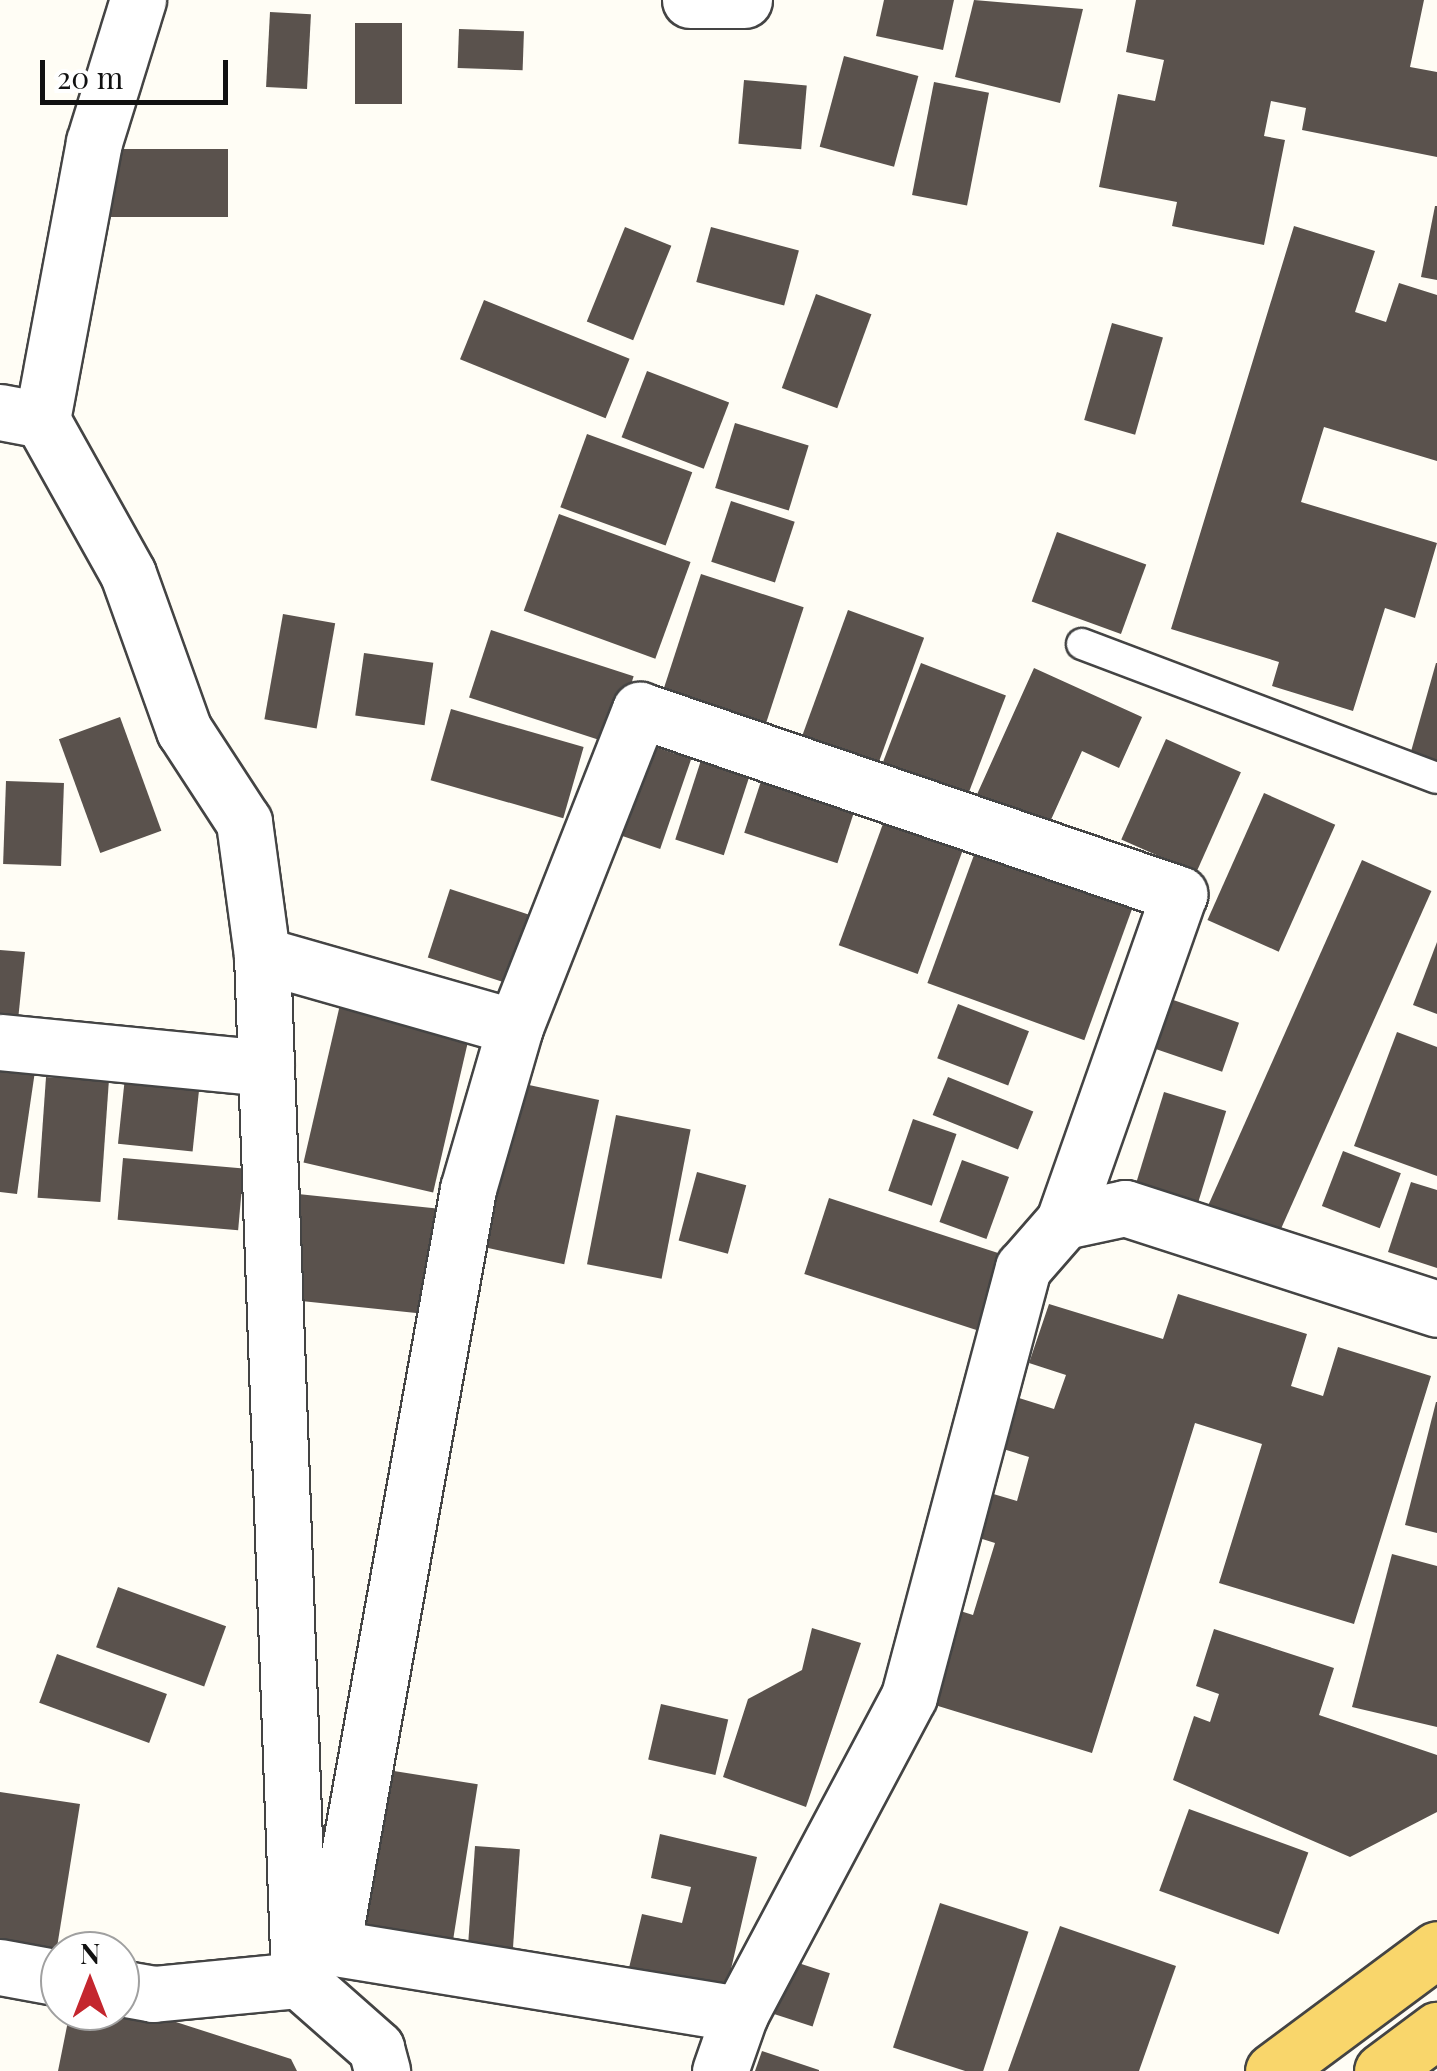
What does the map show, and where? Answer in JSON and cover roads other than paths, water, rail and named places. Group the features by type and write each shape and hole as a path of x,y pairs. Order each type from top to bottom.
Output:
{"main road":[{"path":"1273,2071 1437,1948"},
{"path":"1382,2071 1437,2030"}],"street":[{"path":"138,0 94,142 21,416 128,574 184,730 244,822 262,955 310,1957 376,2048 382,2071"},
{"path":"690,0 744,0"},
{"path":"310,1957 468,1189 515,1027 640,710 1180,894 1064,1222 1023,1268 909,1696 740,2014 720,2071"},
{"path":"262,955 515,1027"},
{"path":"0,1042 266,1068"},
{"path":"1064,1222 1125,1208 1437,1309"},
{"path":"140,1985 310,1957 740,2014"},
{"path":"0,1968 40,1975"}],"lane":[{"path":"1082,644 1437,778"}]}
